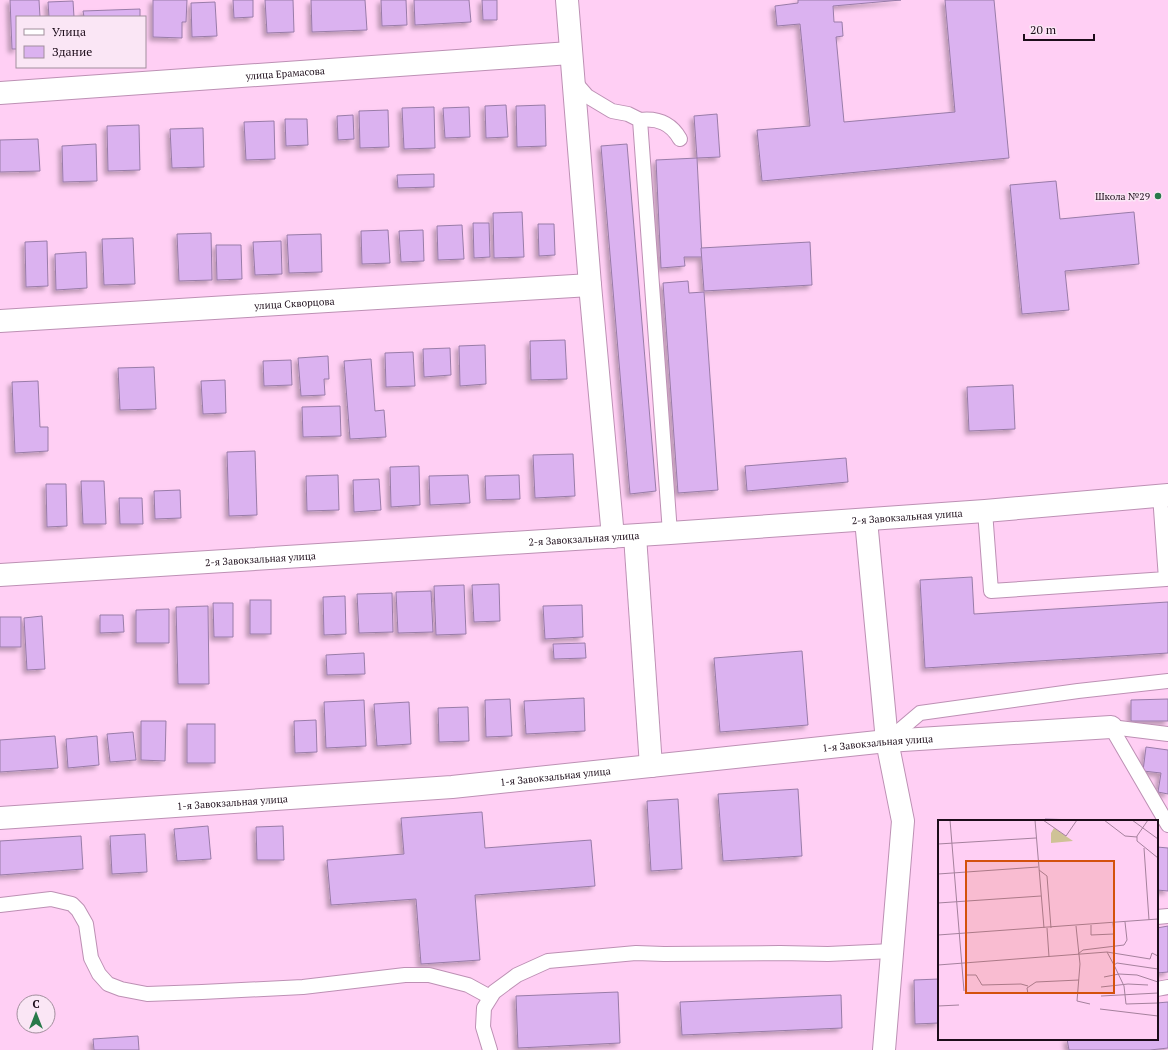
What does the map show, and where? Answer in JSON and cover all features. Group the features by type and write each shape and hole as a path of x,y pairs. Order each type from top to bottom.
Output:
{"street":[{"path":"567,0 572,79 613,537"},
{"name":"улица Ерамасова","path":"0,93 570,53"},
{"name":"улица Скворцова","path":"0,321 590,285"},
{"name":"2-я Завокзальная улица","path":"0,575 635,536 985,511 1164,495"},
{"path":"866,520 887,741 903,821 884,1050"},
{"path":"635,536 651,766"},
{"name":"1-я Завокзальная улица","path":"0,818 452,787 887,741 1111,727"}],"lane":[{"path":"572,79 587,96 612,111 628,114 640,120 652,119 664,123 676,132 680,140"},
{"path":"640,120 670,533"},
{"path":"985,511 991,591 1166,579 1164,495"},
{"path":"887,741 920,713 1078,691 1168,681"},
{"path":"1111,727 1168,734"},
{"path":"1111,727 1168,825"},
{"path":"0,905 51,898 72,904 78,910 86,924 91,958 99,974 108,984 121,989 147,994 303,987 405,975 430,975 468,985 490,998"},
{"path":"1158,917 1168,916"},
{"path":"490,1050 483,1027 484,1008 490,998 494,992 517,975 548,961 636,953 828,954 892,950"},
{"path":"1158,989 1168,987"}],"building":[{"path":"10,0 39,0 40,16 16,16 16,49 12,49"},
{"path":"153,0 187,0 186,22 182,22 182,38 153,37"},
{"path":"233,0 253,0 253,17 234,18"},
{"path":"265,0 293,0 294,32 267,33"},
{"path":"311,0 365,0 367,30 312,32"},
{"path":"381,0 406,0 407,25 382,26"},
{"path":"414,0 469,0 471,22 415,25"},
{"path":"482,0 497,0 497,20 483,20"},
{"path":"798,0 901,0 833,6 834,22 842,22 843,36 836,37 844,122 955,112 945,0 994,0 1009,158 762,181 757,130 810,126 800,24 777,26 775,6 798,3"},
{"path":"73,1 74,16 49,16 48,2"},
{"path":"215,2 217,36 192,37 191,3"},
{"path":"140,9 140,16 84,16 83,11"},
{"path":"506,105 508,137 486,138 485,106"},
{"path":"545,105 546,146 517,147 516,106"},
{"path":"434,107 435,148 404,149 402,108"},
{"path":"469,107 470,137 445,138 443,108"},
{"path":"388,110 389,147 360,148 359,111"},
{"path":"717,114 720,157 697,158 694,116"},
{"path":"353,115 354,139 338,140 337,116"},
{"path":"285,119 307,119 308,145 286,146"},
{"path":"274,121 275,159 246,160 244,122"},
{"path":"139,125 140,170 108,171 107,126"},
{"path":"203,128 204,167 172,168 170,129"},
{"path":"38,139 40,171 0,172 0,140"},
{"path":"96,144 97,181 63,182 62,146"},
{"path":"627,144 656,491 630,494 601,146"},
{"path":"697,158 702,257 684,257 685,266 661,268 656,160"},
{"path":"434,174 434,187 398,188 397,175"},
{"path":"1056,181 1060,219 1134,212 1139,264 1065,271 1069,310 1022,314 1010,185"},
{"path":"522,212 524,257 494,258 493,213"},
{"path":"473,223 489,223 490,257 474,258"},
{"path":"538,224 554,224 555,255 539,256"},
{"path":"462,225 464,259 438,260 437,226"},
{"path":"388,230 390,263 362,264 361,231"},
{"path":"423,230 424,261 401,262 399,231"},
{"path":"211,233 212,280 179,281 177,234"},
{"path":"321,234 322,272 289,273 287,235"},
{"path":"133,238 135,284 104,285 102,239"},
{"path":"47,241 48,286 26,287 25,242"},
{"path":"281,241 282,274 255,275 253,242"},
{"path":"810,242 812,285 704,291 701,248"},
{"path":"216,245 241,245 242,279 217,280"},
{"path":"86,252 87,288 56,290 55,254"},
{"path":"688,281 689,293 704,292 718,490 678,493 663,283"},
{"path":"565,340 567,379 531,380 530,341"},
{"path":"485,345 486,384 460,386 459,346"},
{"path":"450,348 451,375 424,377 423,349"},
{"path":"413,352 415,386 386,387 385,353"},
{"path":"328,356 329,379 324,379 325,395 301,396 298,358"},
{"path":"371,359 375,411 384,410 386,437 350,439 344,361"},
{"path":"291,360 292,385 264,386 263,361"},
{"path":"154,367 156,409 120,410 118,368"},
{"path":"225,380 226,413 203,414 201,381"},
{"path":"38,381 40,427 48,427 48,451 15,453 12,382"},
{"path":"1013,385 1015,429 969,431 967,387"},
{"path":"340,406 341,436 303,437 302,407"},
{"path":"255,451 257,515 229,516 227,452"},
{"path":"573,454 575,496 535,498 533,455"},
{"path":"846,458 848,482 747,491 745,466"},
{"path":"419,466 420,505 391,507 390,467"},
{"path":"338,475 339,510 307,511 306,476"},
{"path":"468,475 470,503 430,505 429,476"},
{"path":"519,475 520,499 486,500 485,476"},
{"path":"379,479 381,510 354,512 353,480"},
{"path":"81,481 104,481 106,524 83,524"},
{"path":"46,484 66,484 67,526 47,527"},
{"path":"180,490 181,518 155,519 154,491"},
{"path":"119,498 142,498 143,524 120,524"},
{"path":"972,577 974,614 1168,602 1168,653 925,668 920,580"},
{"path":"499,584 500,621 474,622 472,585"},
{"path":"464,585 466,634 436,635 434,586"},
{"path":"431,591 433,632 398,633 396,592"},
{"path":"392,593 393,632 359,633 357,594"},
{"path":"345,596 346,634 324,635 323,597"},
{"path":"250,600 271,600 271,634 250,634"},
{"path":"213,603 233,603 233,637 214,637"},
{"path":"582,605 583,637 545,639 543,606"},
{"path":"208,606 209,684 178,684 176,607"},
{"path":"169,609 169,643 136,643 136,610"},
{"path":"100,615 123,615 124,632 100,633"},
{"path":"42,616 45,669 27,670 24,618"},
{"path":"0,617 21,617 21,647 0,647"},
{"path":"585,643 586,658 554,659 553,644"},
{"path":"802,651 808,725 720,732 714,658"},
{"path":"364,653 365,674 327,675 326,655"},
{"path":"584,698 585,731 526,734 524,701"},
{"path":"510,699 512,736 486,737 485,700"},
{"path":"1168,699 1168,721 1131,721 1131,700"},
{"path":"364,700 366,746 326,748 324,702"},
{"path":"409,702 411,744 377,746 374,704"},
{"path":"468,707 469,741 439,742 438,708"},
{"path":"316,720 317,752 295,753 294,721"},
{"path":"141,721 166,721 165,761 141,760"},
{"path":"187,724 215,724 215,763 187,763"},
{"path":"133,732 136,760 110,762 107,734"},
{"path":"55,736 58,768 0,772 0,740"},
{"path":"97,736 99,765 68,768 66,739"},
{"path":"1146,747 1168,750 1168,794 1158,792 1161,773 1143,771"},
{"path":"798,789 802,856 723,861 718,794"},
{"path":"678,799 682,869 651,871 647,801"},
{"path":"482,812 485,848 591,840 595,886 475,895 480,960 421,964 416,899 331,905 327,860 404,854 401,818"},
{"path":"1045,819 1077,820 1045,820"},
{"path":"208,826 211,859 177,861 174,829"},
{"path":"283,826 284,860 257,860 256,827"},
{"path":"145,834 147,872 112,874 110,836"},
{"path":"81,836 83,869 0,875 0,841"},
{"path":"1158,847 1168,848 1168,891 1158,890"},
{"path":"1168,926 1168,972 1158,973 1158,928"},
{"path":"938,979 938,1023 915,1024 914,980"},
{"path":"618,992 620,1043 518,1048 516,996"},
{"path":"841,995 842,1028 682,1035 680,1002"},
{"path":"1168,1002 1168,1048 1150,1050 1069,1050 1067,1040 1158,1040 1158,1003"},
{"path":"138,1036 139,1050 94,1050 93,1039"}],"place":[{"name":"Школа №29","path":"1158,196"}]}
